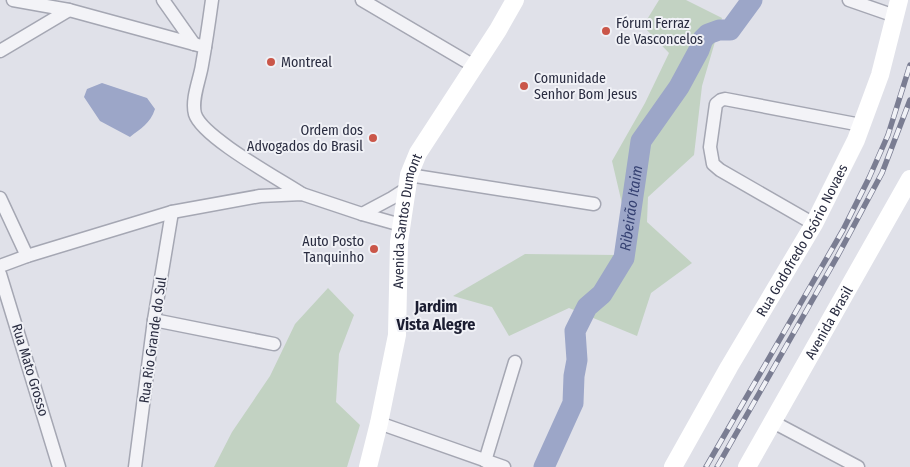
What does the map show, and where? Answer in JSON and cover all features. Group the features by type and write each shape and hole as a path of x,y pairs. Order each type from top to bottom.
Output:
{"main road":[{"name":"Avenida Santos Dumont","path":"368,467 397,336 399,242 408,182 418,153 515,0"},
{"name":"Rua Godofredo Osório Novaes","path":"673,467 729,367 814,224 856,140 880,75 897,8"},
{"name":"Avenida Brasil","path":"747,467 910,178"}],"street":[{"path":"12,0 69,10 199,45"},
{"path":"163,0 199,45"},
{"path":"212,0 199,45 194,112 198,120 208,131 302,194 401,225"},
{"path":"362,0 474,66"},
{"path":"849,0 897,8"},
{"path":"0,51 69,10"},
{"path":"814,224 720,170 713,164 710,147 716,104 722,100 861,125"},
{"path":"362,214 392,198 408,182 594,204"},
{"path":"0,266 172,212 260,196 302,194"},
{"path":"0,198 27,256"},
{"name":"Rua Rio Grande do Sul","path":"135,467 154,320 172,212"},
{"name":"Rua Mato Grosso","path":"0,274 59,467"},
{"path":"154,320 274,344"},
{"path":"484,461 515,362"},
{"path":"773,422 858,467"},
{"path":"379,423 504,467"}],"green space":[{"path":"659,0 686,0 722,18 702,86 694,155 648,197 647,222 692,263 651,293 637,336 569,308 509,336 492,307 453,296 525,254 617,255 623,208 612,161 645,103 669,53 643,26"},
{"path":"328,288 354,315 339,354 336,402 360,425 347,467 214,467 232,432 270,376 295,324"}],"water":[{"path":"102,83 147,98 155,109 148,122 130,137 100,121 84,97 87,89"}],"waterway":[{"name":"Ribeirão Itaim","path":"544,467 573,403 574,376 577,360 575,331 587,307 602,294 624,258 641,141 679,87 703,39 708,34 719,30 730,30 752,0"}],"railway":[{"path":"706,467 843,230 888,135 910,65"},
{"path":"717,467 837,257 882,173 910,100"}],"place":[{"name":"Fórum Ferraz de Vasconcelos","path":"606,31"},
{"name":"Montreal","path":"271,62"},
{"name":"Comunidade Senhor Bom Jesus","path":"524,86"},
{"name":"Ordem dos Advogados do Brasil","path":"373,138"},
{"name":"Auto Posto Tanquinho","path":"374,249"}],"district":[{"name":"Jardim Vista Alegre","path":"436,315"}]}
